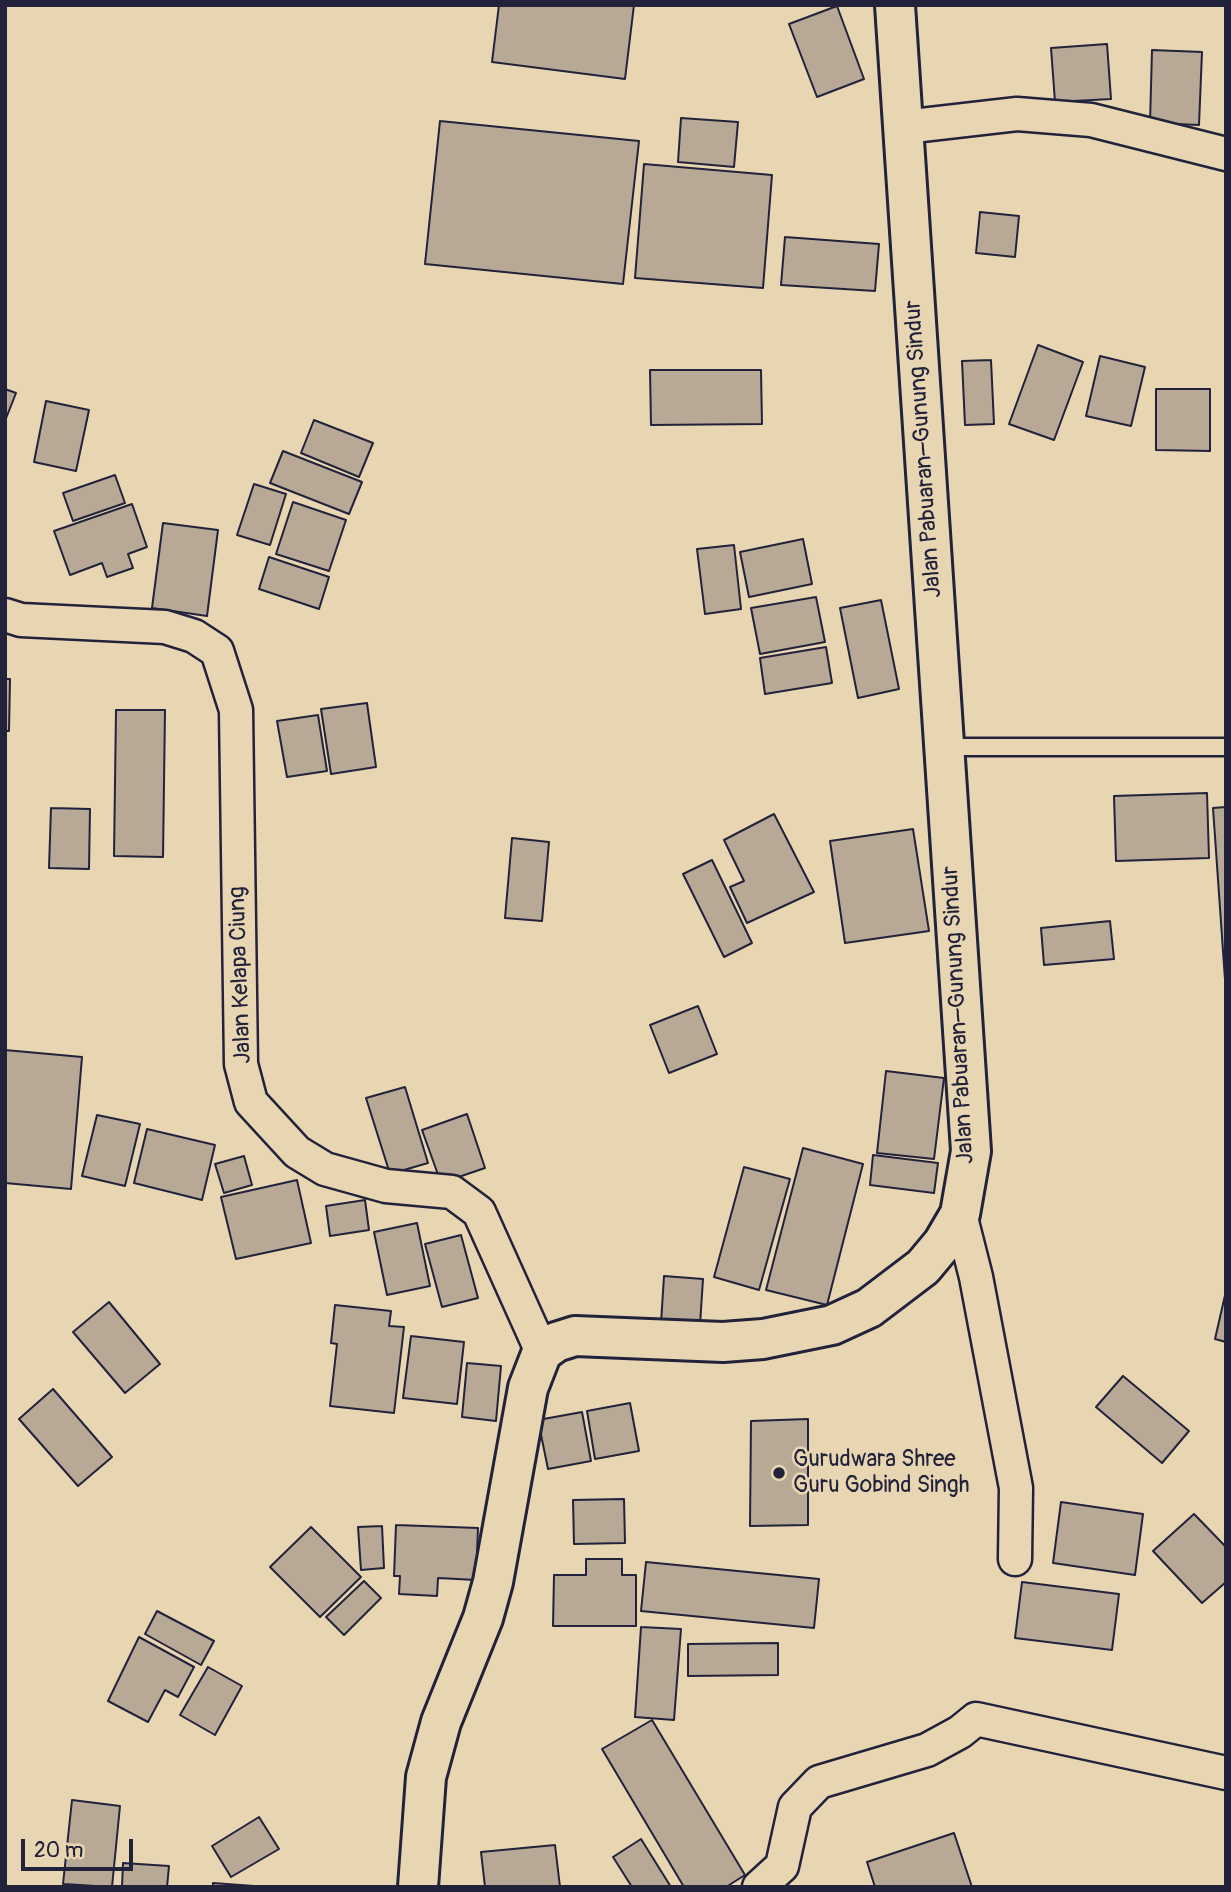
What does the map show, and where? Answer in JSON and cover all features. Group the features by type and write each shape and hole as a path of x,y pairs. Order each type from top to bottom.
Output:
{"street":[{"name":"Jalan Pabuaran–Gunung Sindur","path":"542,1352 556,1342 575,1336 723,1342 775,1337 832,1325 869,1308 923,1266 943,1243 960,1214 971,1151 942,747 895,5"},
{"path":"904,127 1017,114 1091,120 1226,154"},
{"name":"Jalan Kelapa Ciung","path":"5,615 21,620 165,627 194,636 217,651 236,710 241,1064 251,1102 297,1152 325,1169 386,1186 452,1192 479,1212 542,1352"},
{"path":"960,1214 976,1277 1016,1488 1014,1559"},
{"path":"418,1887 426,1777 441,1721 483,1618 493,1582 528,1388 542,1352"},
{"path":"759,1887 782,1866 795,1807 819,1782 928,1750 960,1732 976,1719 1226,1773"}],"lane":[{"path":"942,747 1226,747"}],"building":[{"path":"499,5 634,5 625,79 492,62"},
{"path":"837,6 864,79 817,97 789,24"},
{"path":"1107,44 1111,99 1055,102 1051,48"},
{"path":"1152,50 1202,52 1199,125 1150,123"},
{"path":"681,118 738,122 734,167 678,162"},
{"path":"440,121 639,141 623,284 425,264"},
{"path":"644,164 772,175 763,288 635,278"},
{"path":"980,212 1019,216 1015,257 976,253"},
{"path":"785,237 879,244 875,291 781,285"},
{"path":"1038,345 1083,362 1054,440 1009,424"},
{"path":"1100,356 1145,367 1131,426 1086,416"},
{"path":"991,360 994,424 965,425 962,361"},
{"path":"650,370 761,370 762,424 651,425"},
{"path":"5,389 16,393 5,421"},
{"path":"1156,389 1210,389 1210,451 1156,450"},
{"path":"46,401 89,410 76,471 34,462"},
{"path":"314,420 373,443 359,477 301,453"},
{"path":"283,451 362,482 349,514 270,483"},
{"path":"115,475 125,503 73,521 63,493"},
{"path":"254,484 286,494 270,545 237,535"},
{"path":"293,502 346,520 329,571 276,554"},
{"path":"132,504 147,547 128,554 133,568 107,577 102,563 70,575 54,531"},
{"path":"163,523 218,530 207,616 152,608"},
{"path":"803,539 812,584 749,597 740,552"},
{"path":"734,545 741,609 705,614 697,549"},
{"path":"269,557 329,577 319,609 259,589"},
{"path":"816,597 825,642 760,654 751,608"},
{"path":"881,600 899,689 858,698 840,608"},
{"path":"826,647 832,683 765,694 760,658"},
{"path":"5,679 10,679 9,731 5,731"},
{"path":"367,703 376,767 331,774 321,709"},
{"path":"116,710 165,710 163,857 114,856"},
{"path":"318,715 327,771 287,777 277,721"},
{"path":"1207,793 1209,858 1116,861 1114,796"},
{"path":"1226,807 1226,994 1213,808"},
{"path":"51,808 90,809 89,869 49,868"},
{"path":"774,814 814,892 747,923 730,887 744,881 724,840"},
{"path":"913,829 929,931 845,943 830,841"},
{"path":"512,838 549,842 542,921 505,918"},
{"path":"712,860 752,943 724,957 683,874"},
{"path":"1110,921 1114,959 1044,965 1041,928"},
{"path":"698,1006 717,1054 669,1073 650,1025"},
{"path":"5,1050 82,1057 71,1189 5,1183"},
{"path":"886,1071 944,1078 934,1159 877,1153"},
{"path":"405,1087 428,1163 390,1174 366,1098"},
{"path":"467,1114 485,1168 441,1183 422,1130"},
{"path":"97,1115 140,1124 125,1186 82,1176"},
{"path":"147,1129 215,1145 202,1200 134,1183"},
{"path":"803,1148 863,1164 827,1305 766,1290"},
{"path":"873,1155 938,1163 934,1193 870,1185"},
{"path":"244,1156 252,1185 224,1193 215,1164"},
{"path":"744,1167 790,1179 759,1290 714,1277"},
{"path":"297,1180 311,1243 236,1259 221,1197"},
{"path":"365,1200 369,1230 330,1236 326,1206"},
{"path":"417,1223 430,1286 387,1295 374,1232"},
{"path":"461,1235 478,1298 442,1307 425,1244"},
{"path":"664,1276 703,1279 700,1325 661,1323"},
{"path":"1226,1291 1226,1342 1215,1339"},
{"path":"109,1302 160,1364 125,1393 73,1332"},
{"path":"335,1305 391,1311 389,1326 404,1327 394,1413 330,1406 337,1344 331,1343"},
{"path":"411,1336 464,1342 457,1404 403,1398"},
{"path":"467,1363 501,1366 496,1421 462,1417"},
{"path":"1123,1376 1189,1431 1162,1463 1096,1407"},
{"path":"53,1389 112,1457 78,1486 19,1419"},
{"path":"630,1403 639,1451 595,1459 587,1411"},
{"path":"582,1412 591,1461 548,1469 538,1420"},
{"name":"Gurudwara Shree Guru Gobind Singh","path":"808,1419 808,1525 750,1526 751,1421"},
{"path":"624,1499 625,1543 574,1544 573,1500"},
{"path":"1061,1502 1143,1514 1135,1575 1053,1563"},
{"path":"1194,1514 1226,1547 1226,1582 1202,1603 1153,1551"},
{"path":"396,1525 478,1528 476,1580 438,1578 437,1596 399,1594 400,1576 394,1576"},
{"path":"382,1526 384,1568 361,1570 358,1527"},
{"path":"311,1527 361,1577 320,1617 270,1567"},
{"path":"586,1559 622,1559 622,1575 636,1575 636,1626 553,1626 554,1575 586,1575"},
{"path":"646,1562 819,1579 814,1628 641,1611"},
{"path":"364,1581 381,1598 344,1635 326,1617"},
{"path":"1022,1582 1119,1594 1112,1650 1015,1638"},
{"path":"157,1611 214,1641 201,1665 145,1634"},
{"path":"641,1627 681,1629 674,1720 635,1717"},
{"path":"139,1637 194,1667 178,1697 165,1690 148,1722 108,1701"},
{"path":"778,1643 778,1675 688,1676 688,1644"},
{"path":"208,1667 242,1686 215,1735 180,1715"},
{"path":"652,1720 745,1875 726,1887 684,1887 602,1749"},
{"path":"72,1800 120,1806 112,1887 63,1884"},
{"path":"259,1817 279,1849 231,1877 212,1846"},
{"path":"954,1833 972,1887 875,1887 867,1862"},
{"path":"641,1839 671,1887 632,1887 613,1857"},
{"path":"555,1845 560,1887 485,1887 481,1852"},
{"path":"123,1863 169,1866 167,1887 122,1887"},
{"path":"213,1883 254,1886 254,1887 213,1887"}],"place":[{"name":"Gurudwara Shree Guru Gobind Singh","path":"779,1473"}]}
